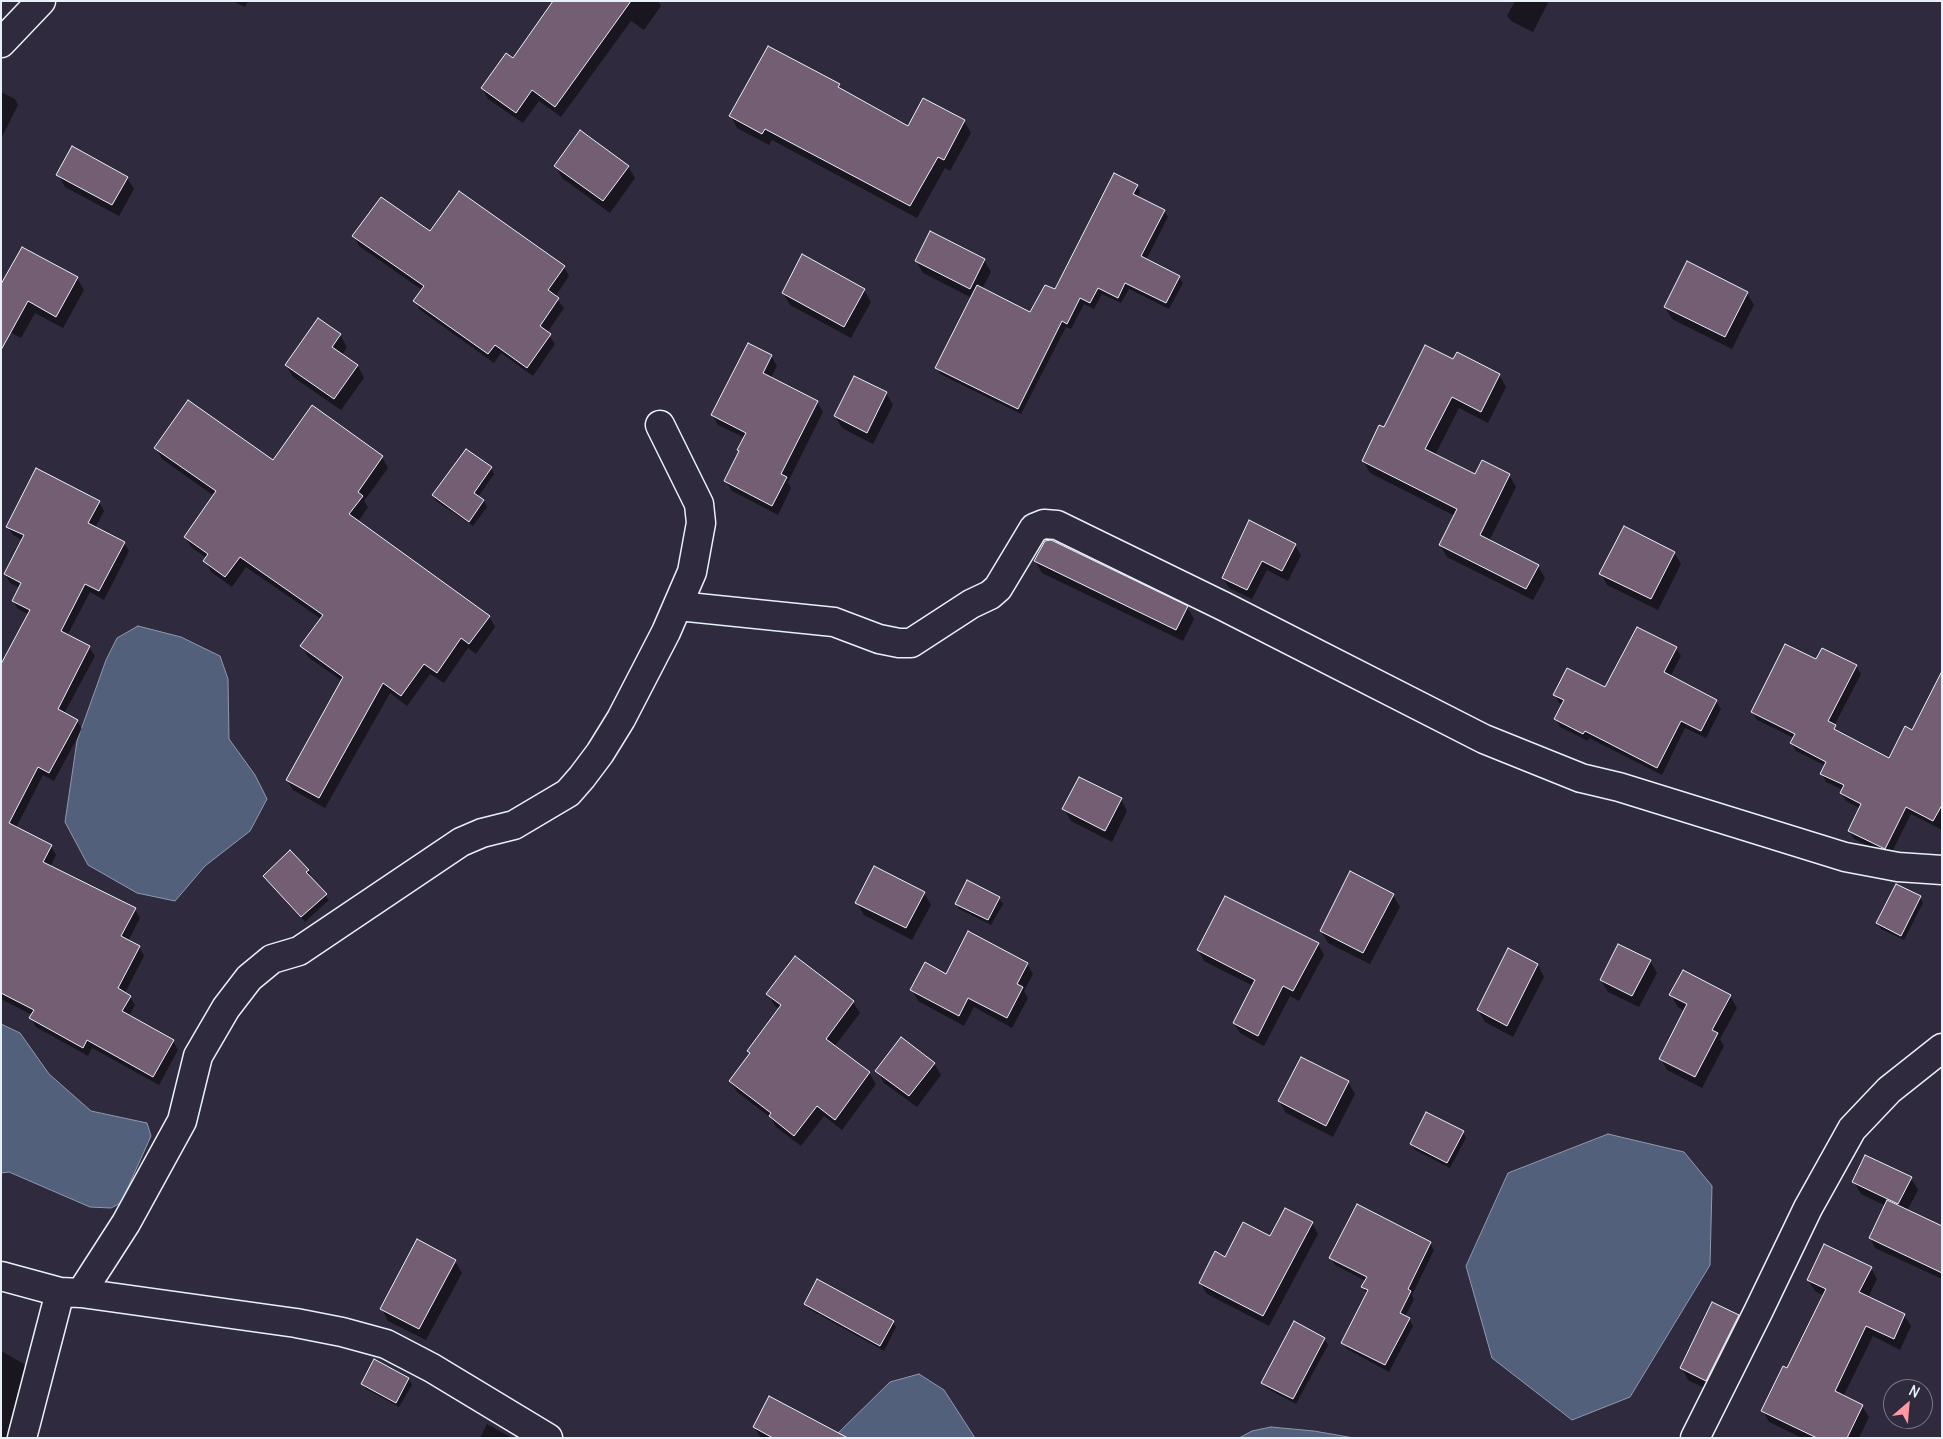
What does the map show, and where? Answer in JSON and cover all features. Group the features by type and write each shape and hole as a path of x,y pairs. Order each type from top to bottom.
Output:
{"street":[{"path":"1,43 42,1"},
{"path":"22,1438 70,1292 126,1223 182,1121 198,1056 226,1008 249,978 272,959 299,951 461,842 482,833 514,825 568,793 582,777 621,719 678,606 692,572 701,523 699,504 660,425"},
{"path":"678,606 834,622 879,638 899,643 911,643 971,604 990,595 998,588 1034,528 1044,524 1057,525 1484,739 1581,778 1619,787 1845,857 1898,867 1942,870"},
{"path":"1695,1438 1737,1356 1808,1208 1852,1129 1889,1090 1942,1048"},
{"path":"1,1276 70,1292 296,1323 342,1332 386,1344 432,1368 548,1438"}],"water":[{"path":"138,626 181,637 220,656 228,679 229,739 255,775 267,799 250,831 205,866 175,901 137,893 88,865 65,822 77,741 106,660 117,638"},
{"path":"1,1024 20,1033 49,1074 91,1111 147,1123 151,1136 121,1203 111,1208 90,1207 9,1172 1,1173"},
{"path":"1608,1134 1684,1152 1712,1186 1710,1265 1630,1397 1572,1420 1492,1358 1466,1266 1508,1173"},
{"path":"919,1374 944,1390 975,1438 833,1438 890,1382"},
{"path":"1271,1427 1314,1431 1354,1438 1239,1438 1252,1431"}],"building":[{"path":"553,1 631,1 555,107 532,90 516,113 481,88 506,53 513,58"},
{"path":"768,46 840,84 838,87 908,126 923,98 965,120 944,160 938,157 910,206 765,129 762,134 729,116"},
{"path":"580,130 629,166 603,201 554,166"},
{"path":"72,146 128,177 112,205 56,175"},
{"path":"1114,173 1138,185 1133,194 1165,210 1141,256 1180,276 1166,303 1125,283 1118,298 1098,288 1090,303 1080,298 1067,324 1062,321 1018,409 935,368 977,285 1030,312 1045,285 1055,289"},
{"path":"459,191 565,266 548,290 559,298 540,326 551,334 527,368 495,345 488,354 413,301 424,286 352,236 381,197 430,231"},
{"path":"930,231 985,259 970,289 915,261"},
{"path":"22,247 78,277 56,317 28,301 1,350 1,284"},
{"path":"802,254 865,289 844,327 782,293"},
{"path":"1687,261 1748,292 1725,337 1664,307"},
{"path":"318,318 341,334 332,347 358,365 334,399 285,365"},
{"path":"748,343 772,355 763,373 818,401 781,474 787,477 772,506 724,481 746,433 711,415"},
{"path":"1425,345 1453,359 1457,352 1500,374 1481,412 1452,397 1425,449 1475,474 1482,460 1510,474 1480,535 1539,565 1526,589 1439,545 1457,509 1362,461 1379,425 1384,427"},
{"path":"854,376 887,392 867,433 834,416"},
{"path":"188,400 273,460 312,405 383,456 358,492 363,496 349,514 490,616 469,644 461,638 437,673 424,664 401,696 383,683 319,798 286,780 343,677 300,646 323,615 240,557 225,577 203,561 208,554 184,537 216,491 154,448"},
{"path":"466,449 492,467 474,493 484,500 469,522 432,495"},
{"path":"36,468 100,501 88,523 125,542 99,591 85,584 61,631 90,646 58,709 78,720 49,773 38,767 9,823 52,845 43,862 136,908 121,936 140,946 118,988 131,996 122,1011 174,1040 153,1077 87,1040 83,1048 29,1018 34,1010 1,993 1,664 30,610 12,601 21,583 4,574 24,535 6,527"},
{"path":"1249,520 1296,544 1282,571 1262,561 1247,590 1222,578"},
{"path":"1624,526 1675,552 1651,599 1599,574"},
{"path":"1051,540 1188,606 1176,630 1034,561 1045,541"},
{"path":"1637,627 1677,647 1664,672 1717,700 1701,731 1681,721 1657,768 1585,731 1583,734 1554,719 1564,700 1553,695 1567,668 1605,687"},
{"path":"1785,644 1816,659 1822,648 1857,665 1828,721 1836,725 1834,729 1889,758 1905,726 1912,730 1942,671 1942,805 1933,821 1906,807 1885,849 1848,831 1861,804 1840,793 1844,785 1820,774 1826,762 1790,743 1795,734 1751,712"},
{"path":"1079,777 1122,798 1105,831 1062,809"},
{"path":"290,850 309,870 306,872 327,894 301,917 263,876"},
{"path":"874,866 925,892 906,928 855,903"},
{"path":"1350,871 1394,894 1363,953 1320,931"},
{"path":"967,880 1000,897 988,920 955,904"},
{"path":"1896,884 1921,896 1901,936 1876,923"},
{"path":"1225,896 1319,943 1293,991 1283,986 1258,1036 1233,1023 1255,980 1197,950"},
{"path":"968,931 1028,963 1017,984 1023,987 1007,1018 968,998 959,1016 910,990 925,962 946,974"},
{"path":"1618,944 1651,960 1632,996 1600,980"},
{"path":"1508,948 1538,964 1507,1026 1477,1010"},
{"path":"795,956 854,1001 826,1039 870,1072 835,1120 817,1106 794,1136 769,1116 771,1113 729,1081 750,1053 747,1051 781,1005 766,994"},
{"path":"1683,970 1731,995 1712,1030 1718,1033 1695,1077 1659,1059 1687,1004 1669,995"},
{"path":"901,1037 935,1063 909,1096 875,1071"},
{"path":"1301,1057 1349,1081 1326,1126 1278,1101"},
{"path":"1426,1112 1464,1131 1447,1163 1410,1144"},
{"path":"1865,1155 1912,1177 1898,1204 1852,1182"},
{"path":"1887,1200 1942,1226 1942,1273 1869,1238"},
{"path":"1357,1204 1431,1242 1408,1289 1411,1291 1400,1313 1410,1318 1385,1365 1341,1343 1368,1290 1361,1287 1367,1277 1329,1258"},
{"path":"1285,1208 1313,1222 1263,1316 1199,1283 1215,1251 1225,1257 1243,1222 1270,1236"},
{"path":"417,1239 456,1260 419,1329 380,1309"},
{"path":"1824,1244 1872,1267 1859,1292 1905,1314 1894,1339 1866,1326 1835,1391 1863,1405 1847,1438 1817,1438 1761,1411 1783,1366 1787,1368 1826,1289 1807,1280"},
{"path":"817,1279 894,1321 880,1346 804,1304"},
{"path":"1712,1302 1739,1315 1706,1381 1680,1368"},
{"path":"1294,1321 1325,1338 1293,1399 1261,1383"},
{"path":"374,1359 409,1378 396,1403 361,1384"},
{"path":"769,1396 848,1438 773,1438 753,1427"}]}
